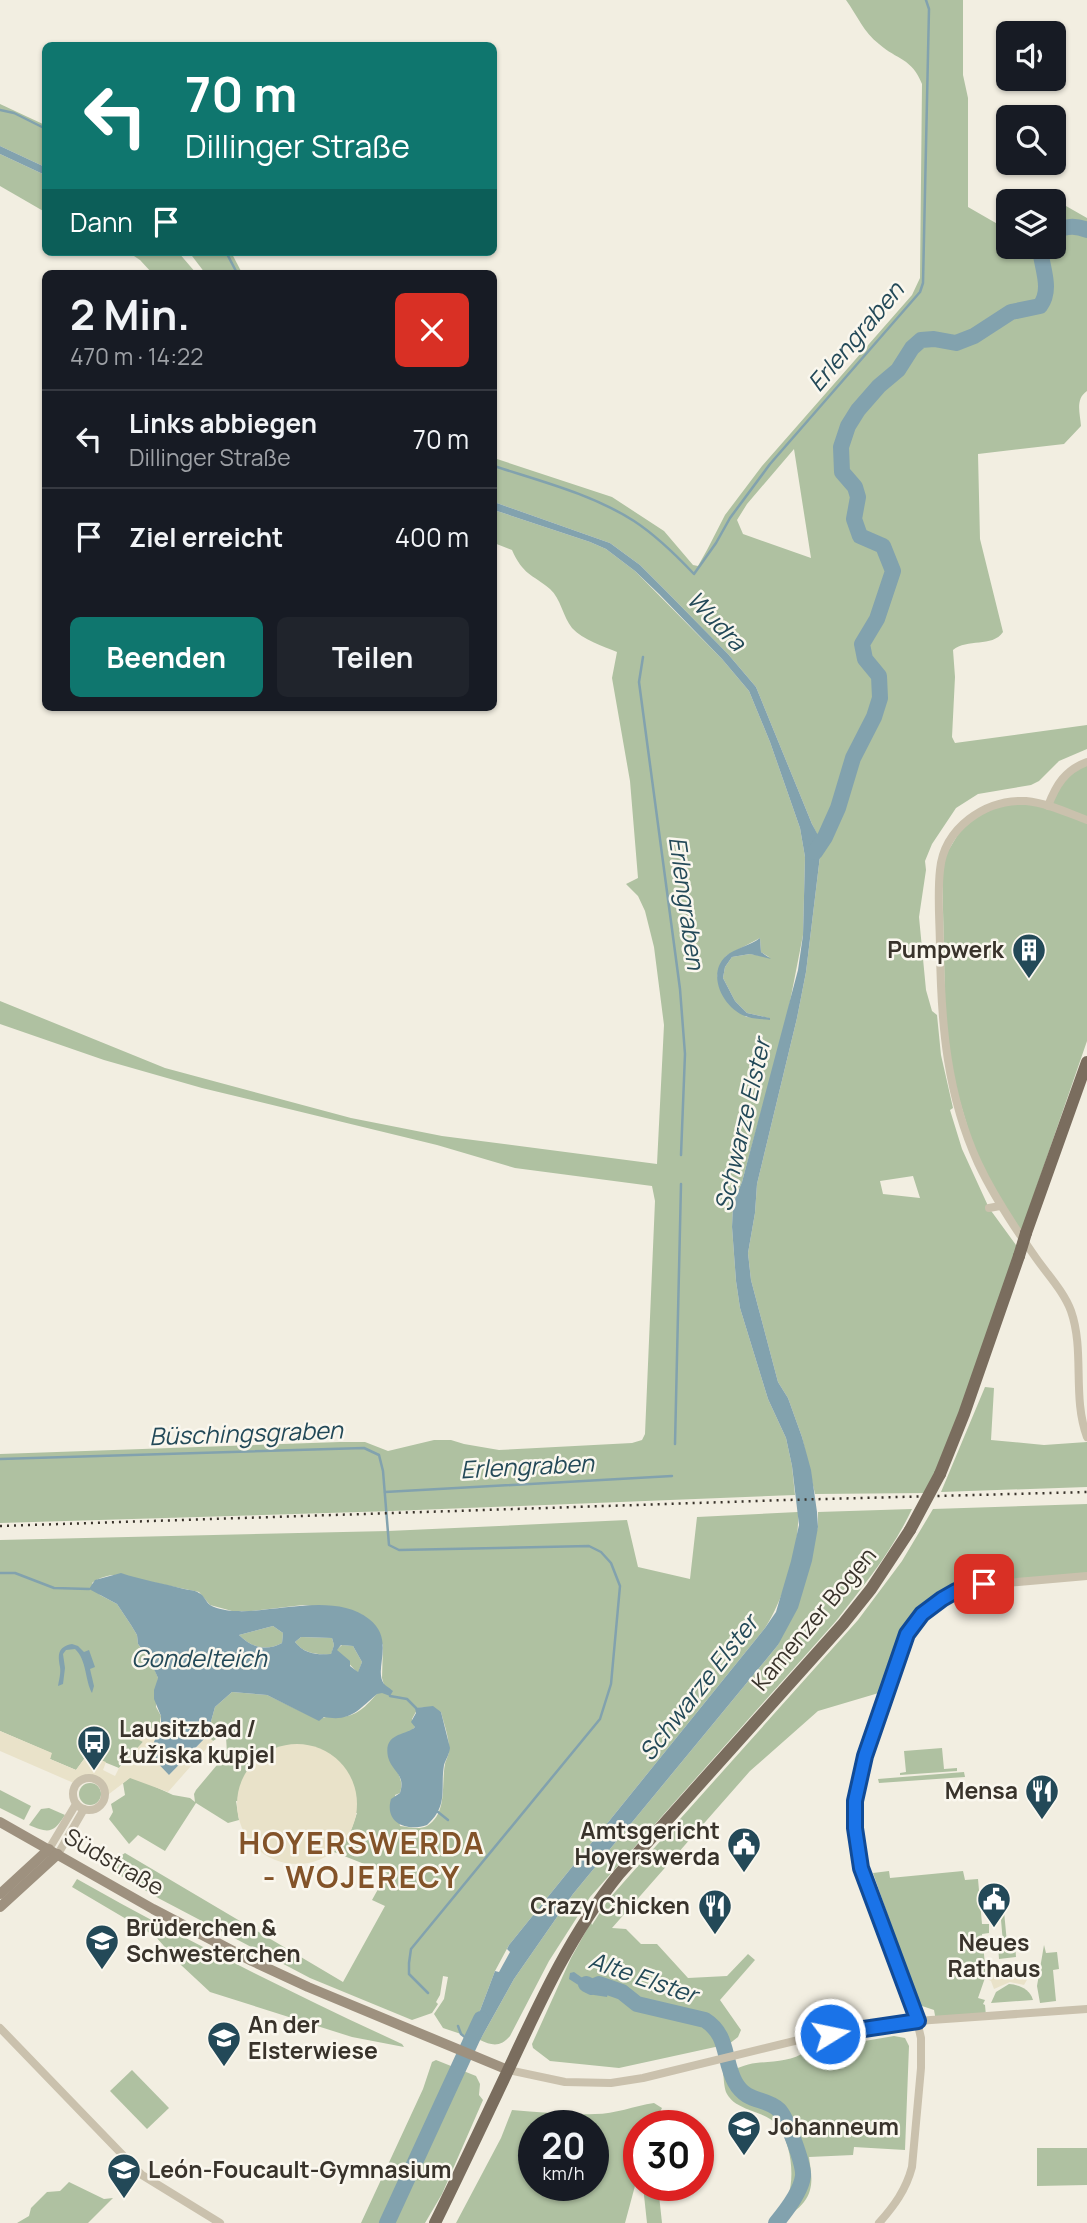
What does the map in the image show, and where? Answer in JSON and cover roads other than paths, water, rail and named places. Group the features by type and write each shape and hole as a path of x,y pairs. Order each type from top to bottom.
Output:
{"main road":[{"name":"Kamenzer Bogen","path":"435,2223 559,1965 595,1903 843,1624 883,1573 910,1530 940,1474 964,1414 1087,1062"},
{"name":"Südstraße","path":"0,1822 153,1909 252,1961 307,1987 508,2070"},
{"path":"0,1894 54,1852"},
{"path":"0,1907 54,1852"}],"street":[{"path":"1048,806 1065,774 1087,762"},
{"path":"1087,820 1028,802 1009,802 984,809 953,833 939,872 941,1012 953,1091 978,1162 1000,1206 1070,1309 1074,1324 1082,1419 1087,1437"},
{"path":"989,1208 1000,1206"},
{"path":"879,2223 899,2199 912,2167 922,2052 918,2021 858,1854 855,1801 865,1756 901,1649 922,1614 956,1591 984,1584 1087,1576"},
{"path":"54,1852 80,1807"},
{"path":"508,2070 547,2080 597,2084 643,2078 821,2035 918,2021 1087,2009"},
{"path":"0,2028 142,2175 220,2223"}],"water":[{"path":"0,146 42,166 42,174 0,154"},
{"path":"497,503 610,543 640,565 664,589 728,654 756,687 812,824 819,837 823,833 828,837 820,856 806,972 757,1184 748,1253 751,1280 778,1382 788,1398 811,1470 818,1527 812,1561 798,1608 778,1645 573,1894 514,1979 480,2040 470,2037 495,1971 499,1972 510,1952 507,1949 509,1945 776,1612 799,1525 786,1438 768,1399 740,1308 732,1227 733,1204 742,1182 798,970 803,935 805,857 800,828 749,691 722,659 635,571 606,549 497,511"},
{"path":"760,938 761,952 771,959 750,954 732,957 725,967 723,978 735,1001 747,1013 770,1020 750,1018 732,1008 720,991 718,982 717,973 726,956"},
{"name":"Gondelteich","path":"121,1573 196,1591 210,1605 230,1611 322,1605 355,1611 377,1627 383,1645 381,1678 393,1691 390,1696 377,1694 348,1716 324,1717 319,1721 267,1695 232,1692 215,1707 207,1736 169,1775 149,1754 161,1725 161,1716 154,1699 158,1678 150,1660 138,1644 137,1635 117,1604 89,1589 95,1580","holes":["273,1626 283,1633 282,1643 276,1646 259,1647 239,1635","301,1637 332,1638 334,1645 331,1654 321,1654 311,1653 295,1642","341,1645 353,1646 362,1662 358,1672 337,1650"]},
{"path":"72,1644 84,1652 89,1650 95,1667 90,1669 94,1686 92,1693 82,1659 75,1649 66,1650 63,1654 63,1684 58,1686 60,1652"},
{"path":"433,1706 441,1712 450,1748 444,1765 441,1804 427,1825 405,1826 394,1820 391,1814 391,1799 400,1793 401,1781 390,1762 387,1749 392,1739 415,1727 411,1722 416,1713 415,1708"},
{"path":"574,1972 588,1982 599,1979 602,1987 609,1990 607,1997 594,1995 569,1979 570,1973"}],"waterway":[{"name":"Erlengraben","path":"497,467 566,489 618,512 651,533 694,574 730,518 770,464 920,292 923,283 929,9 926,0"},
{"path":"0,110 14,113 42,127"},
{"name":"Schwarze Elster","path":"1066,228 1087,230"},
{"path":"228,256 235,270"},
{"name":"Schwarze Elster","path":"815,852 838,808 853,758 874,717 880,698 879,676 865,659 862,644 877,619 893,571 883,546 860,536 854,519 858,497 855,487 842,472 841,447 848,426 858,410 879,386 898,370 912,348 921,340 934,339 956,343 974,336 1011,312 1040,306 1046,292 1042,259"},
{"name":"Erlengraben","path":"643,657 639,682 680,989 685,1054 681,1155"},
{"name":"Erlengraben","path":"675,1444 681,1184"},
{"name":"Büschingsgraben","path":"0,1459 364,1448 379,1455 383,1471 389,1545 399,1550 589,1546 601,1552 611,1563 620,1586 611,1684 600,1719 411,1949 409,1974 428,1993"},
{"name":"Erlengraben","path":"385,1492 672,1476"},
{"path":"0,1573 15,1573 54,1588 89,1589"},
{"path":"390,1696 407,1699 416,1708"},
{"path":"438,1812 448,1820"},
{"name":"Alte Elster","path":"586,1984 592,1987 599,1984 622,1992 637,2004 705,2020 713,2026 722,2040 735,2082 745,2094 779,2110 798,2152 803,2170 802,2182 776,2223"},
{"name":"Schwarze Elster","path":"387,2223 481,2019"},
{"name":"Büschingsgraben","path":"458,2026 461,2034 470,2041"}],"railway":[{"path":"0,1526 1087,1492"}],"place":[{"name":"Pumpwerk","path":"1029,980"},
{"name":"Lausitzbad / Łužiska kupjel","path":"94,1772"},
{"name":"Mensa","path":"1042,1821"},
{"name":"Amtsgericht Hoyerswerda","path":"744,1874"},
{"name":"Neues Rathaus","path":"994,1929"},
{"name":"Crazy Chicken","path":"715,1936"},
{"name":"Brüderchen & Schwesterchen","path":"102,1971"},
{"name":"An der Elsterwiese","path":"224,2068"},
{"name":"Johanneum","path":"744,2157"},
{"name":"León-Foucault-Gymnasium","path":"124,2200"}],"district":[{"name":"HOYERSWERDA - WOJERECY","path":"362,1861"}],"water label":[{"name":"Wudra","path":"716,621"}]}
